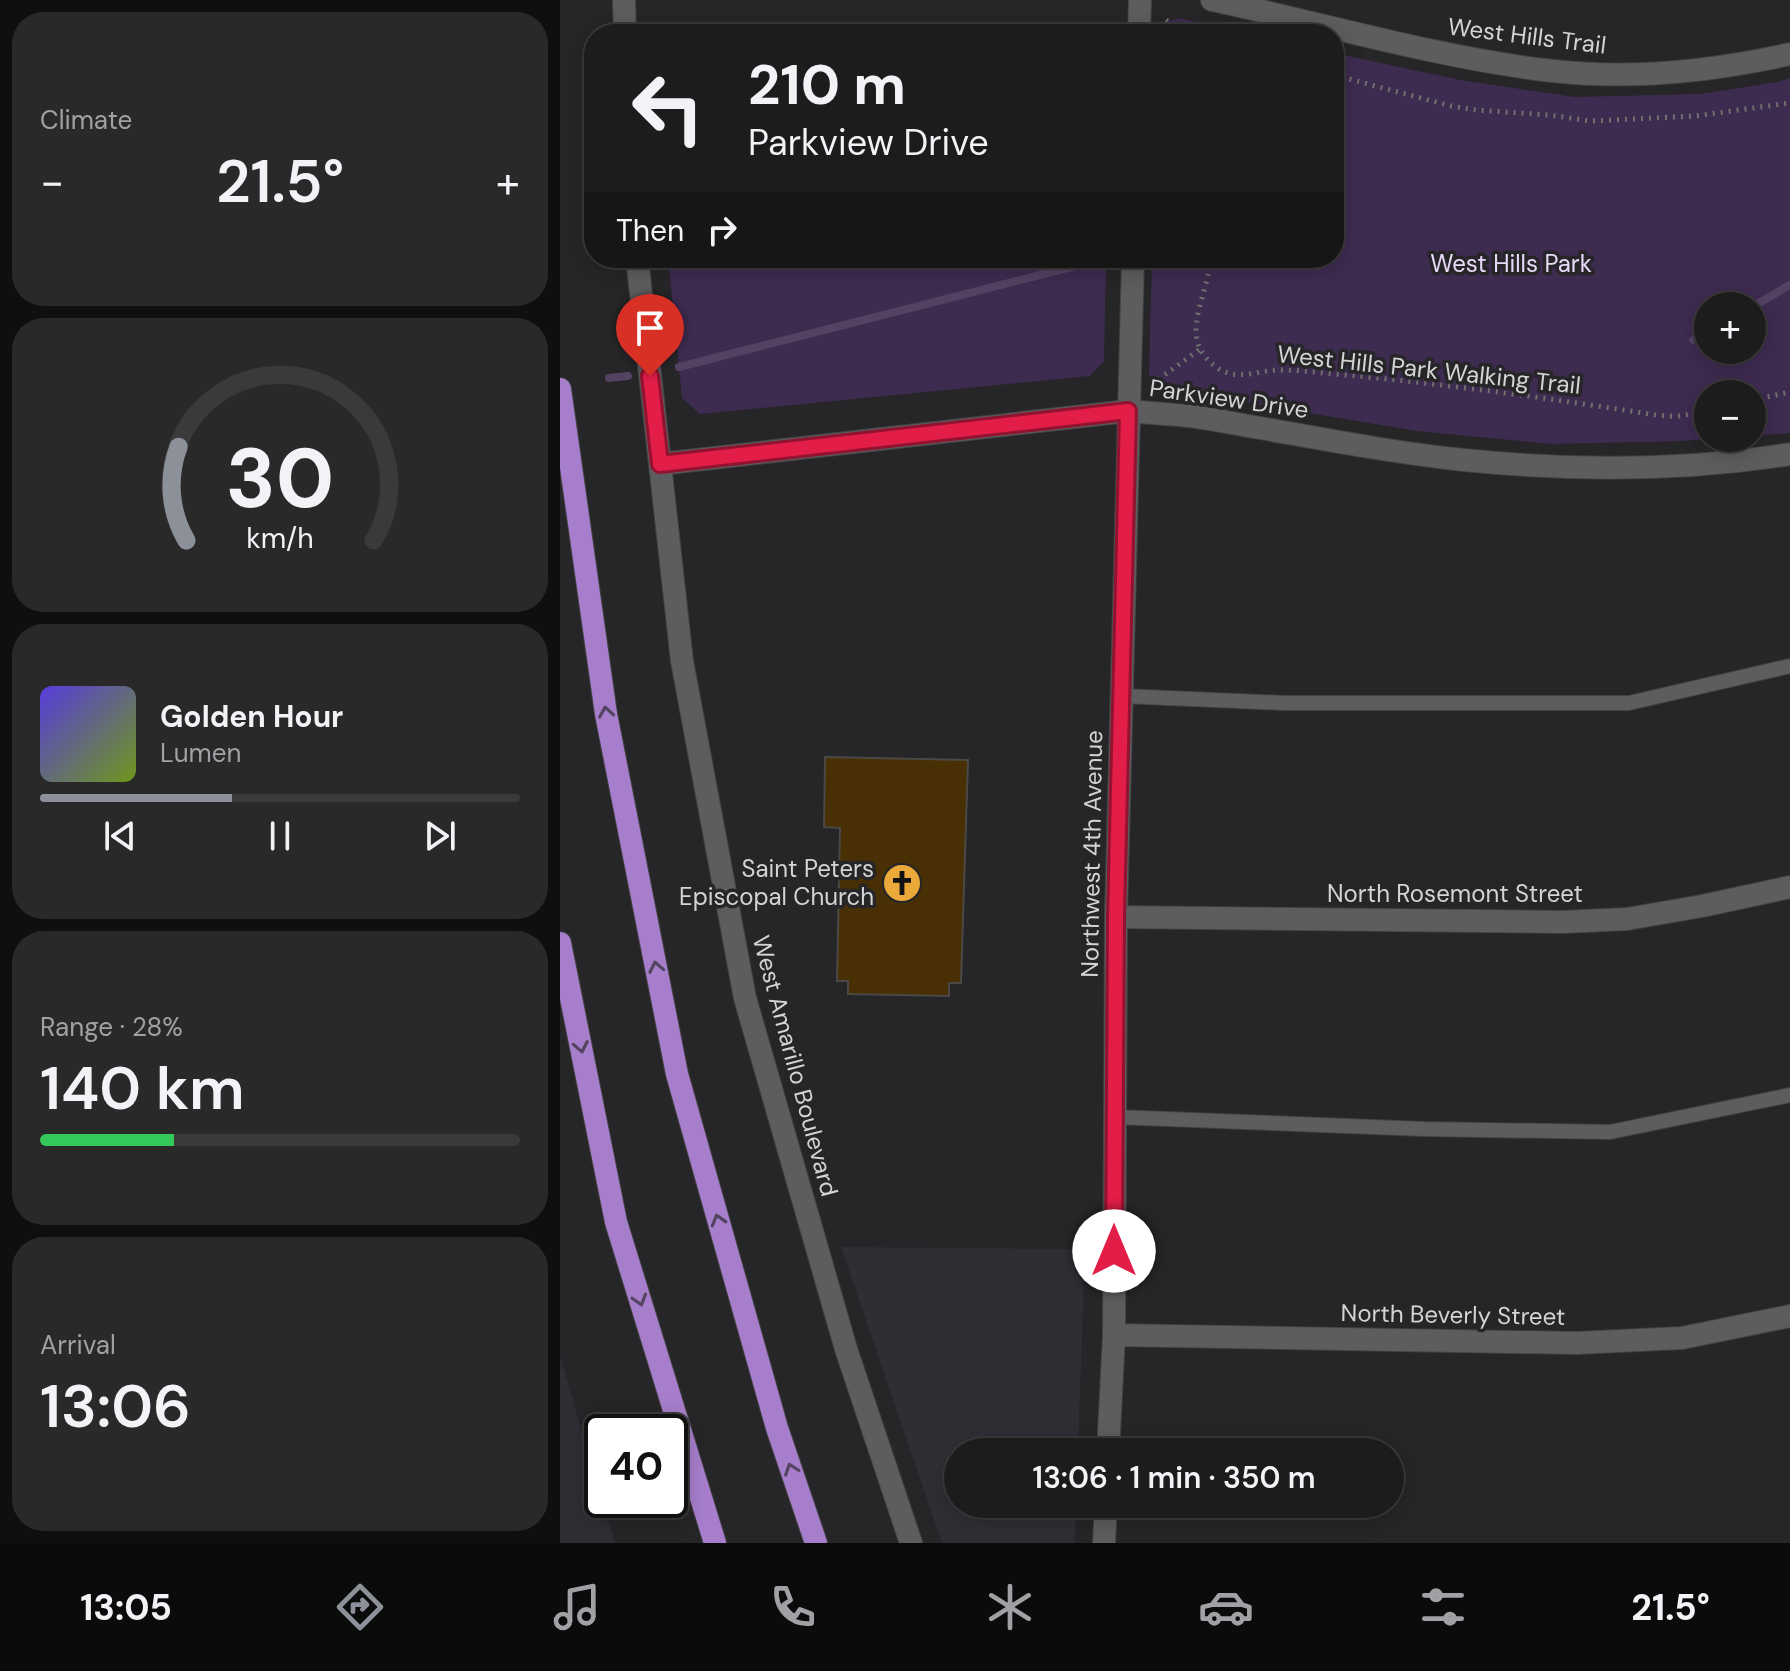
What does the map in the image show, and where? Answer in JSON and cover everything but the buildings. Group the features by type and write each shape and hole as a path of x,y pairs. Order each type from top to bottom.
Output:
{"highway":[{"path":"560,389 606,714 677,1074 777,1428 816,1543"},
{"path":"560,943 616,1222 715,1543"}],"street":[{"path":"624,0 625,24"},
{"path":"1139,24 1140,0"},
{"name":"West Hills Trail","path":"1212,0 1319,24"},
{"name":"West Hills Trail","path":"1344,30 1487,61 1555,71 1609,74 1714,68 1790,54"},
{"name":"West Amarillo Boulevard","path":"638,268 682,661 745,998 846,1349 911,1543"},
{"name":"Northwest 4th Avenue","path":"1109,1438 1114,1335 1116,917 1133,268"},
{"name":"Parkview Drive","path":"660,464 1128,411 1190,416 1447,458 1542,467 1685,465 1790,454"},
{"name":"North Rosemont Street","path":"1116,917 1614,920 1702,906 1790,887"},
{"name":"North Beverly Street","path":"1114,1335 1576,1343 1682,1338 1790,1316"},
{"path":"1104,1543 1105,1518"}],"lane":[{"path":"1122,696 1285,703 1629,703 1790,666"},
{"path":"1115,1117 1424,1129 1610,1132 1790,1095"}],"path":[{"path":"1166,20 1171,24"},
{"path":"1344,78 1451,106 1591,121 1695,116 1790,103"},
{"path":"1151,385 1200,349 1195,339 1195,327 1209,268"},
{"name":"West Hills Park Walking Trail","path":"1200,349 1219,369 1235,375 1295,370 1660,415 1694,413"},
{"path":"1766,397 1790,392"}],"shaded area":[{"path":"841,1247 1085,1249 1078,1438 944,1438 944,1518 1076,1518 1075,1543 942,1543"},
{"path":"560,1356 584,1438 584,1518 607,1518 615,1543 560,1543"}],"green space":[{"path":"1180,18 1206,24 1164,24"},
{"path":"1095,22 1098,24 992,24"},
{"name":"West Hills Park","path":"1344,55 1460,80 1574,97 1700,94 1790,78 1790,433 1766,435 1766,380 1694,380 1694,440 1551,444 1417,431 1160,388 1149,375 1152,268 1344,268"},
{"path":"669,268 1106,268 1104,361 1090,376 700,414 682,398"}],"waterway":[{"path":"679,367 1068,268"},
{"path":"1766,299 1790,285"},
{"path":"609,378 628,376"}],"place":[{"name":"Saint Peters Episcopal Church","path":"902,883"}],"route":[{"path":"650,376 660,464 1128,411 1116,917 1114,1251"}]}
